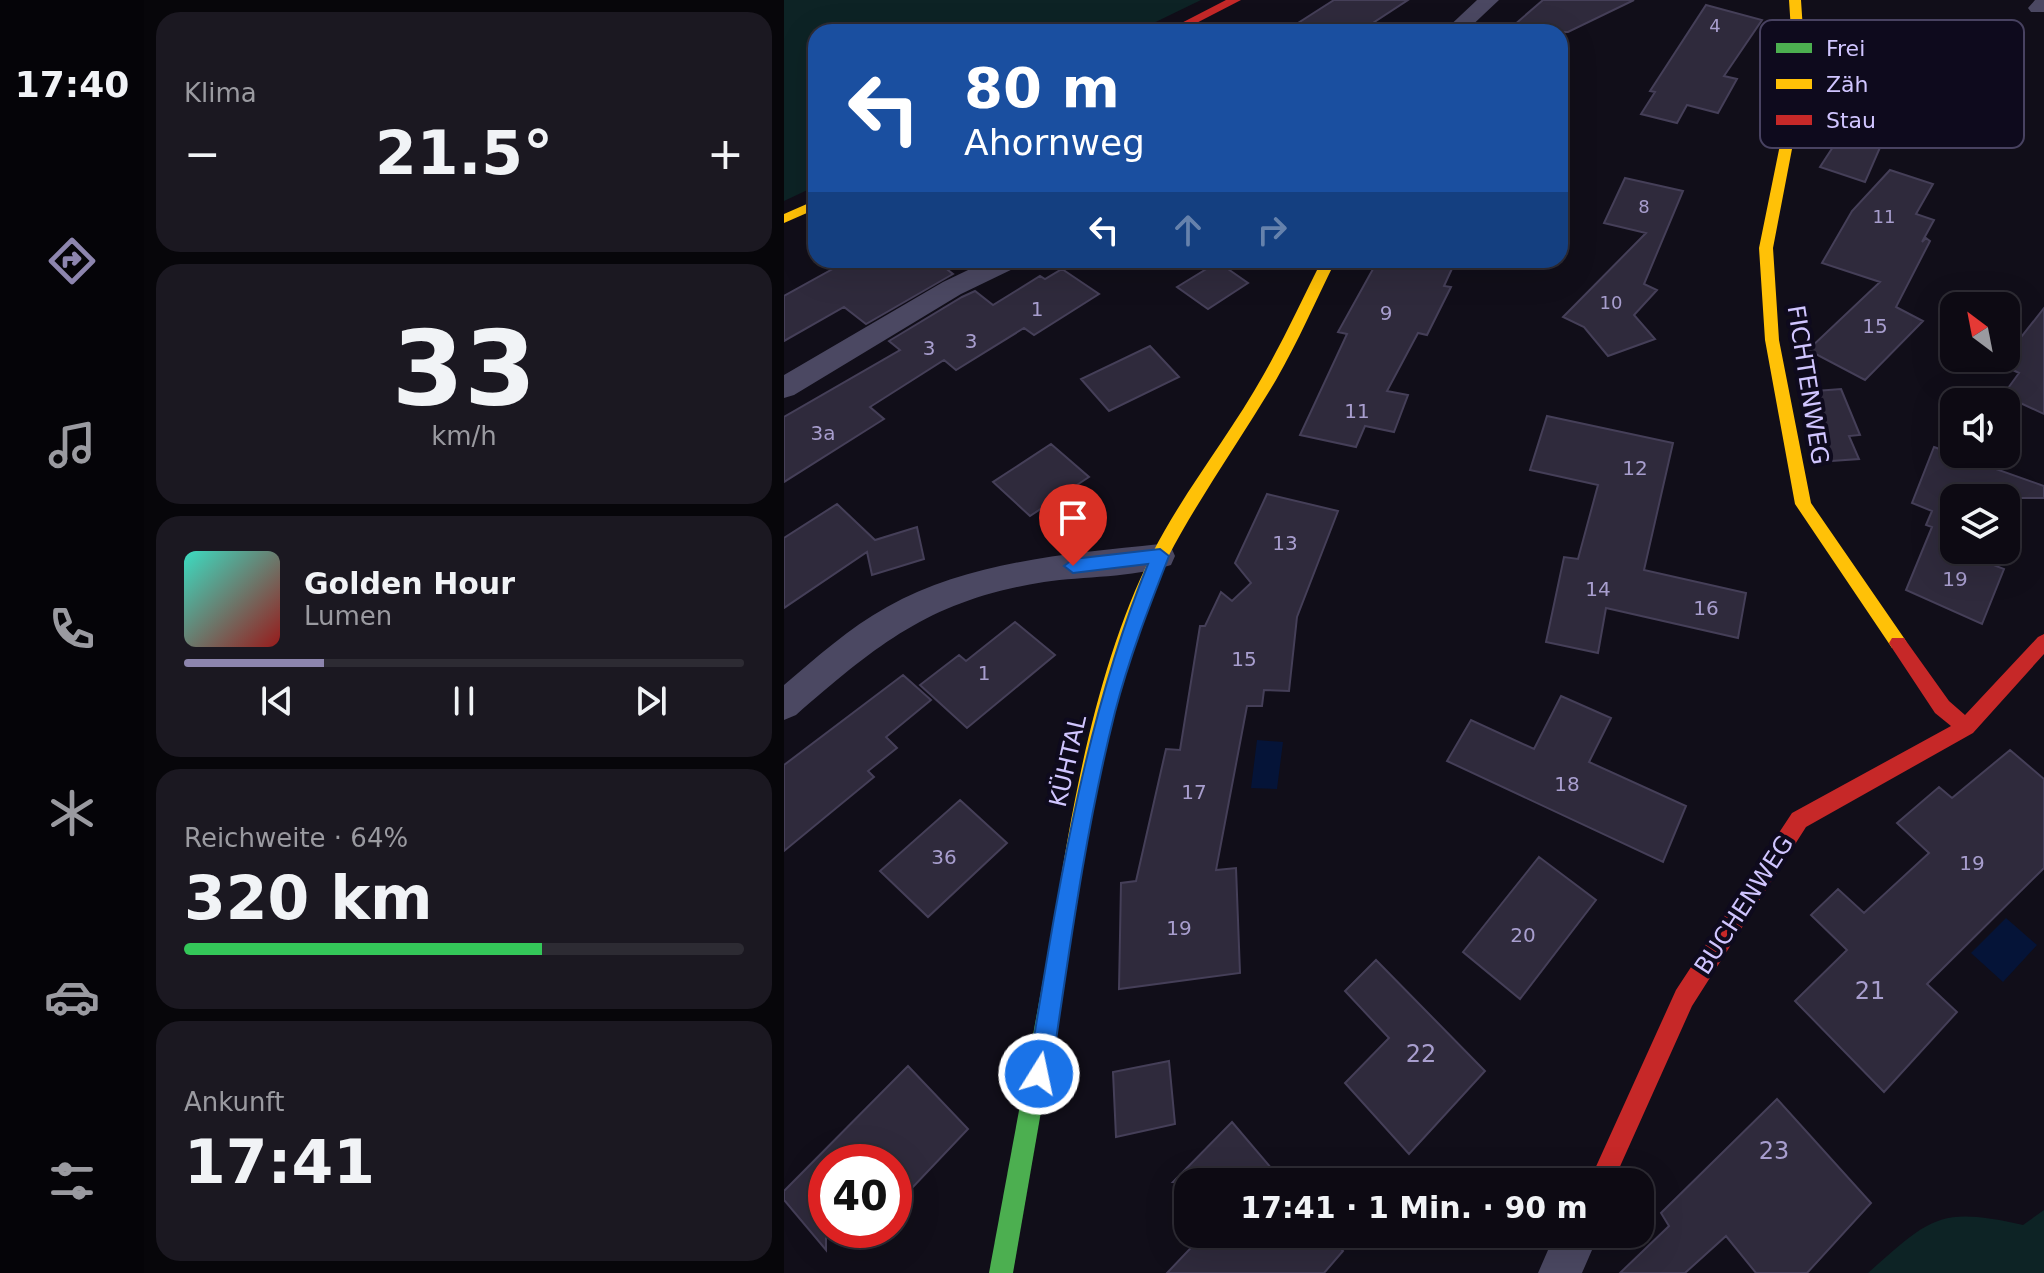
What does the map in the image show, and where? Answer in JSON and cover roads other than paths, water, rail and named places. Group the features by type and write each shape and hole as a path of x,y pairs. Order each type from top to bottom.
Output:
{"street":[{"path":"1186,24 1235,0"},
{"path":"1462,24 1489,0"},
{"name":"FICHTENWEG","path":"1795,0 1796,20"},
{"name":"FICHTENWEG","path":"1786,148 1766,248 1772,340 1803,504 1942,707 1966,727"},
{"path":"784,219 808,208"},
{"path":"784,388 952,288 993,268"},
{"name":"KÜHTAL","path":"1001,1273 1052,1004 1075,852 1099,743 1129,633 1160,556 1271,375 1325,268"},
{"path":"784,705 880,628 965,585 1044,569 1160,556"},
{"name":"BUCHENWEG","path":"1607,1168 1684,998 1799,820 1966,727 2044,642"},
{"path":"1560,1273 1571,1248"}],"water":[{"path":"1257,740 1283,742 1277,789 1251,788"},
{"path":"2006,918 2037,945 2003,982 1971,953"}]}
